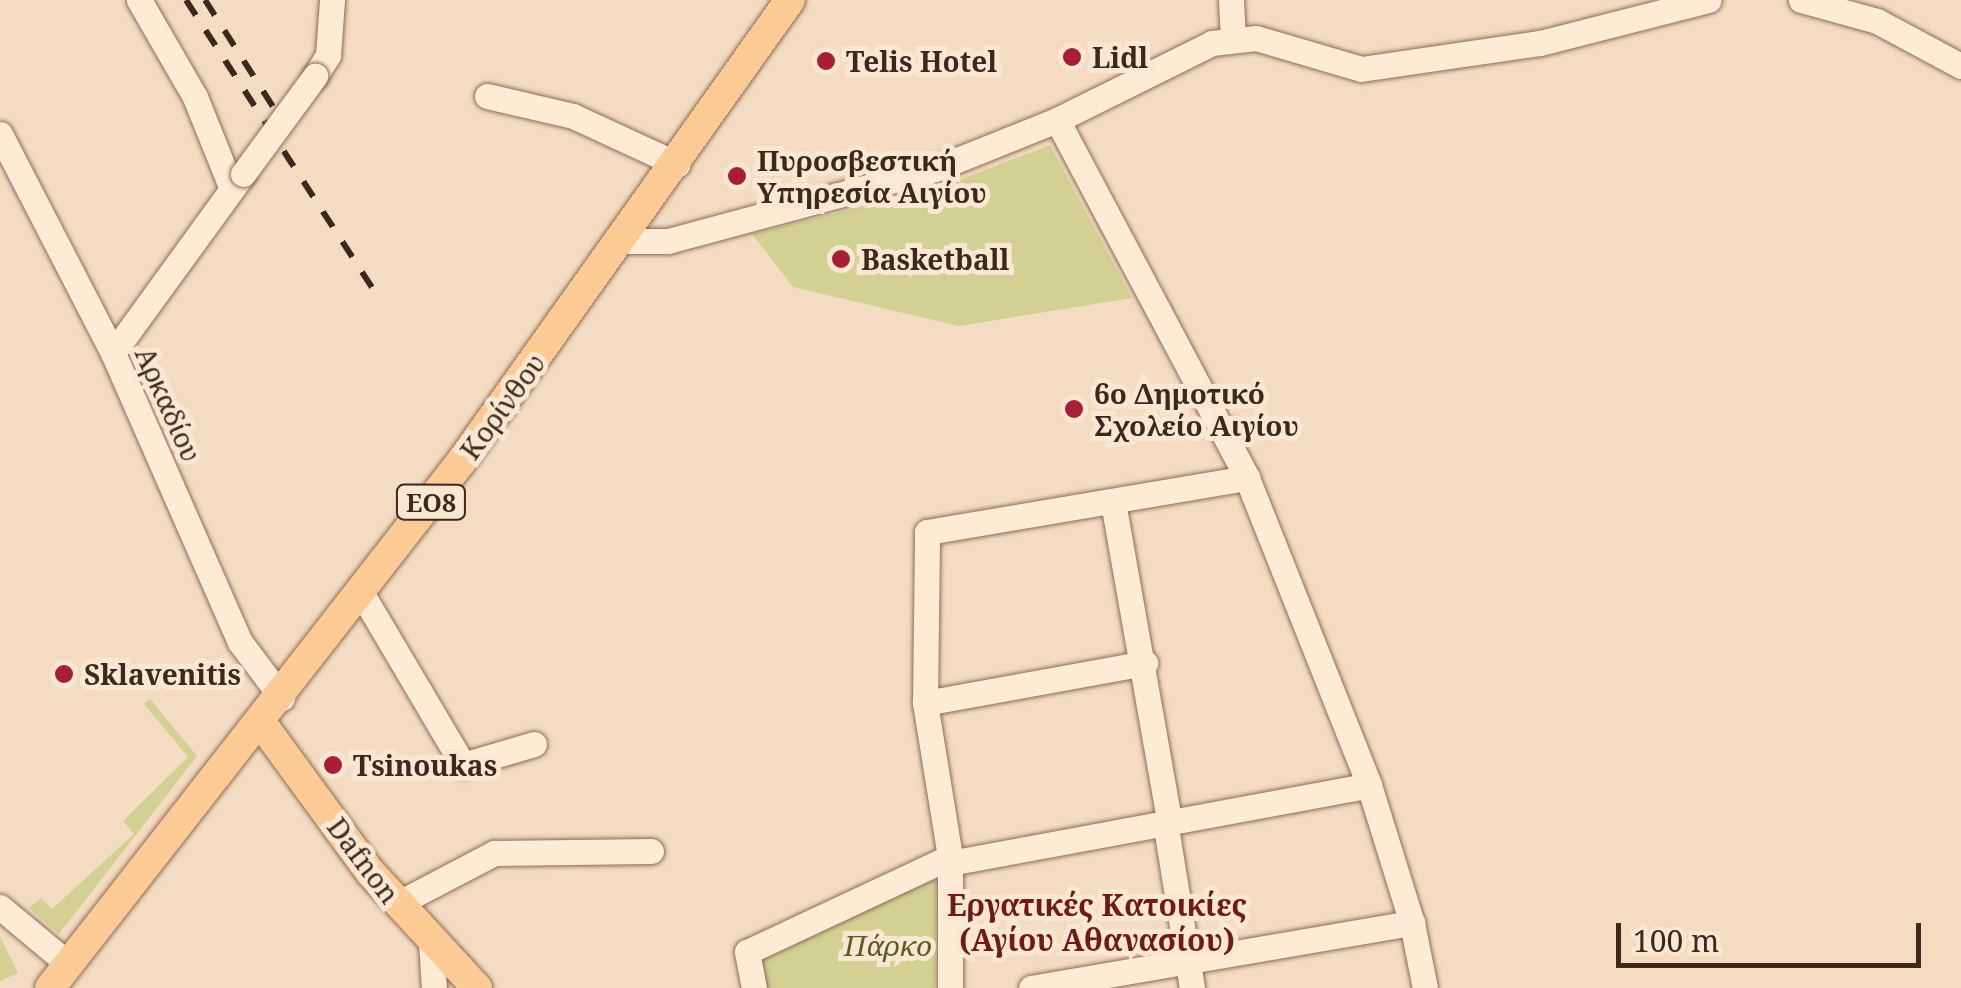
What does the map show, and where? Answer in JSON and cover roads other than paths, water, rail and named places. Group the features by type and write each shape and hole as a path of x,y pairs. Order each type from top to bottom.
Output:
{"main road":[{"name":"Κορίνθου","path":"58,975 362,594 677,164 790,0"},
{"name":"Dafnon","path":"262,724 397,904 477,988"}],"street":[{"path":"139,0 195,96 238,181"},
{"path":"113,352 315,76 328,55 334,0"},
{"path":"1231,0 1233,40"},
{"path":"620,241 668,241 935,170 1057,120 1191,49 1233,40 1280,43 1361,69 1540,43 1708,0"},
{"path":"1801,0 1877,20 1961,66"},
{"path":"487,96 574,116 677,164"},
{"path":"1057,120 1247,478 1369,786 1412,923 1424,988"},
{"name":"Αρκαδίου","path":"0,134 113,352 240,642 282,698"},
{"path":"950,988 950,860 925,702 927,532 1247,478"},
{"path":"1113,502 1144,664 1192,988"},
{"path":"362,594 463,764 534,744"},
{"path":"925,702 1144,664"},
{"path":"754,988 747,952 950,860 1369,786"},
{"path":"397,904 494,853 650,850"},
{"path":"0,908 58,975"},
{"path":"1031,988 1412,923"},
{"path":"431,942 434,988"}],"railway":[{"path":"186,0 375,292"},
{"path":"205,0 279,116"}],"place":[{"name":"Lidl","path":"1072,57"},
{"name":"Telis Hotel","path":"826,61"},
{"name":"Πυροσβεστική Υπηρεσία Αιγίου","path":"737,176"},
{"name":"Basketball","path":"841,259"},
{"name":"6ο Δημοτικό Σχολείο Αιγίου","path":"1074,409"},
{"name":"Sklavenitis","path":"64,674"},
{"name":"Tsinoukas","path":"333,765"}],"district":[{"name":"Εργατικές Κατοικίες (Αγίου Αθανασίου)","path":"1097,922"}],"park label":[{"name":"Πάρκο","path":"888,945"}]}
